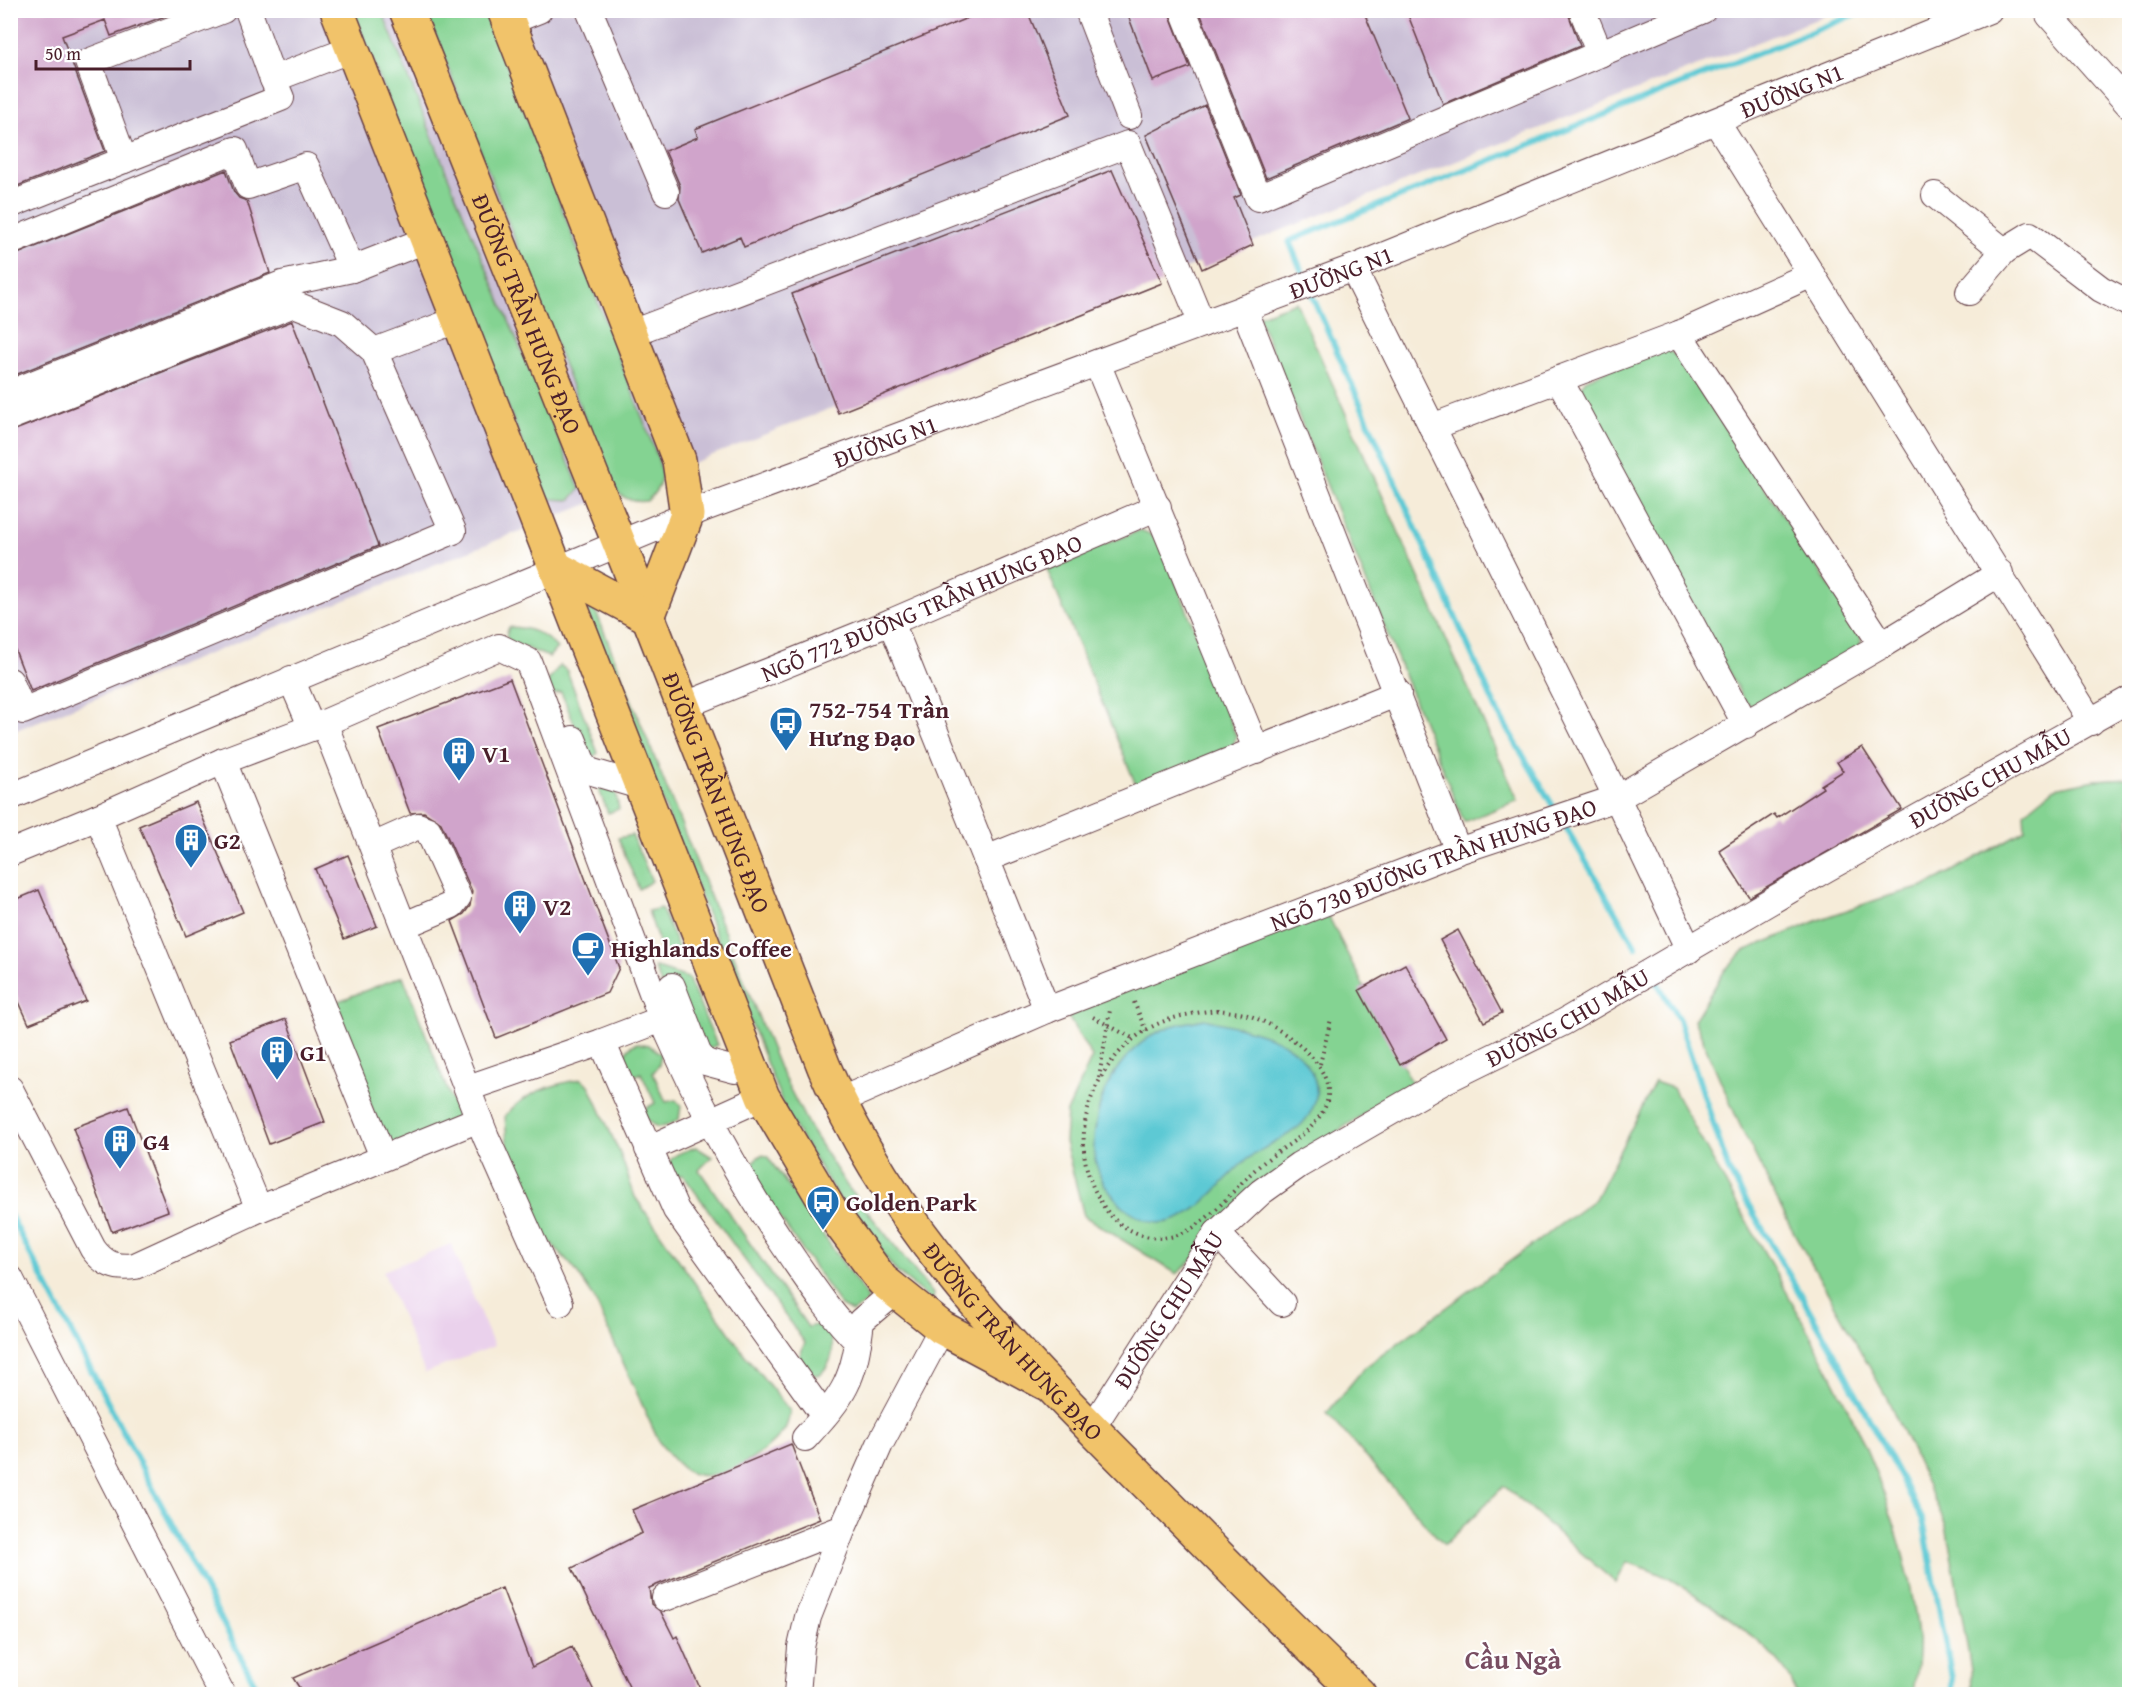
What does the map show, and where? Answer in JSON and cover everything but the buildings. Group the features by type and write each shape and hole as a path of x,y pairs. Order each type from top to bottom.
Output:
{"main road":[{"path":"337,10 762,1097 830,1210 882,1280 942,1328 1050,1385"},
{"name":"ĐƯỜNG TRẦN HƯNG ĐẠO","path":"406,10 840,1101 856,1134 913,1223 976,1302 1050,1385 1359,1695"},
{"path":"506,16 679,460 687,515 648,617 557,568"}],"street":[{"path":"124,160 88,62 223,10"},
{"path":"10,205 280,98 248,10"},
{"path":"506,16 539,10"},
{"path":"589,10 666,192"},
{"path":"1088,10 1128,117"},
{"path":"1183,10 1258,198 1703,10"},
{"path":"1582,10 1600,54"},
{"name":"ĐƯỜNG N1","path":"10,797 687,515 1353,268 1717,123 1989,10"},
{"path":"2048,10 2049,15 2130,106"},
{"path":"273,79 352,49"},
{"path":"1717,123 2091,722"},
{"path":"629,334 1128,144 1202,324"},
{"path":"10,242 235,150 248,186 306,166 352,269"},
{"path":"1935,195 2004,251"},
{"path":"1969,292 2004,251 2030,235 2101,290 2130,304"},
{"path":"10,393 282,284 352,269 426,240"},
{"path":"1353,268 1432,426 1608,801 1689,950"},
{"path":"1432,426 1679,334 1810,275"},
{"path":"10,417 294,304 342,323 374,351 453,531 23,711 10,681"},
{"path":"1244,308 1398,693 1458,851"},
{"path":"374,351 457,320"},
{"path":"1679,334 1882,645"},
{"path":"1097,363 1257,751"},
{"path":"1559,379 1746,725"},
{"name":"NGÕ 772 ĐƯỜNG TRẦN HƯNG ĐẠO","path":"683,706 891,622 1158,507"},
{"name":"NGÕ 730 ĐƯỜNG TRẦN HƯNG ĐẠO","path":"840,1101 1047,1010 1458,851 1608,801 1746,725 2000,573"},
{"path":"891,622 1047,1010"},
{"path":"10,853 98,818 223,761 318,726 484,651 499,647 528,661 662,1019 708,1122 767,1221 823,1302 858,1342"},
{"path":"291,680 318,726 373,846 479,1119 560,1303"},
{"path":"986,859 1398,693"},
{"path":"556,697 583,764 589,771 640,786"},
{"name":"ĐƯỜNG CHU MẪU","path":"1092,1428 1217,1233 1261,1192 1341,1138 1446,1080 1564,1022 1824,870 2130,699"},
{"path":"223,761 382,1157"},
{"path":"98,818 259,1209"},
{"path":"373,846 418,826 424,828 432,834 458,897 452,905 405,925"},
{"path":"672,986 698,1053 705,1062 735,1070 749,1062"},
{"path":"468,1088 662,1019"},
{"path":"602,1042 676,1210 824,1416"},
{"path":"10,1089 85,1235 101,1260 112,1265 135,1266 259,1209 479,1119"},
{"path":"648,1149 762,1097"},
{"path":"1217,1233 1282,1303"},
{"path":"10,1278 222,1695"},
{"path":"805,1438 844,1392 854,1366 861,1320 896,1291"},
{"path":"797,1695 801,1647 808,1617 843,1528 880,1444 942,1328"},
{"path":"665,1598 843,1528"}],"path":[{"path":"1134,1002 1146,1031"},
{"path":"1098,1082 1118,1054 1146,1031 1167,1020 1192,1013 1217,1010 1245,1014 1289,1038 1320,1065 1327,1080 1328,1098 1324,1109 1311,1127 1263,1162 1206,1219 1183,1233 1161,1239 1132,1231 1120,1224 1101,1204 1091,1184 1082,1145 1084,1122 1098,1082 1110,1010"},
{"path":"1092,1016 1134,1039"},
{"path":"1320,1065 1331,1019"}],"shaded area":[{"path":"11,11 1837,11 11,732"},
{"path":"451,1244 494,1346 425,1373 383,1271"}],"green space":[{"path":"353,11 382,11 456,196 580,489 570,500 550,499 541,491"},
{"path":"426,11 486,11 657,456 661,469 661,480 647,501 627,499 611,486"},
{"path":"1296,302 1518,800 1464,822 1258,316"},
{"path":"1661,346 1678,357 1685,367 1860,632 1861,642 1855,652 1753,707 1745,702 1578,393 1585,380"},
{"path":"1141,530 1159,538 1236,736 1232,751 1138,790 1046,567"},
{"path":"586,609 593,609 597,614 779,1068 811,1130 847,1186 934,1295 932,1301 897,1272 839,1198 788,1117"},
{"path":"509,627 536,632 557,648 549,657 510,642 506,636"},
{"path":"560,665 567,671 598,753 589,760 561,692 547,696 542,689"},
{"path":"2129,778 2129,1694 1972,1694 1971,1669 1946,1525 1888,1400 1789,1224 1739,1123 1694,1020 1725,970 1744,951 1824,918 1888,896 1924,887 2025,830 2024,813 2055,788 2095,780"},
{"path":"598,788 615,790 619,809 608,813"},
{"path":"632,835 652,881 639,889 618,838"},
{"path":"661,908 682,956 663,954 648,911"},
{"path":"1326,911 1412,1083 1341,1129 1177,1274 1084,1216 1065,1142 1067,1112 1092,1057 1064,1010"},
{"path":"654,967 688,978 717,1045 704,1051 663,989"},
{"path":"403,976 462,1127 390,1155 331,1004"},
{"path":"637,1043 649,1045 661,1054 659,1065 653,1073 666,1102 676,1100 681,1106 679,1119 667,1126 653,1125 640,1112 655,1103 641,1073 634,1076 625,1073 625,1055 629,1048"},
{"path":"581,1079 589,1085 621,1156 635,1197 745,1355 790,1411 786,1427 777,1439 755,1457 728,1471 714,1475 688,1472 659,1442 593,1296 574,1268 542,1233 507,1143 505,1116 521,1101 539,1091"},
{"path":"1655,1082 1673,1088 1804,1323 1848,1408 1867,1452 1900,1542 1911,1589 1918,1636 1918,1658 1913,1694 1795,1694 1790,1679 1779,1662 1744,1629 1670,1579 1627,1562 1616,1583 1504,1486 1444,1545 1327,1413 1364,1368 1595,1199"},
{"path":"696,1147 712,1157 699,1170 808,1327 825,1323 831,1337 832,1350 829,1363 819,1375 809,1374 797,1362 805,1343 683,1175 669,1179 668,1171 671,1160 682,1152"},
{"path":"761,1155 767,1156 868,1298 867,1302 852,1312 841,1306 751,1176 752,1164"}],"water":[{"path":"1204,1019 1268,1036 1296,1052 1314,1078 1315,1102 1310,1114 1302,1124 1245,1161 1196,1209 1172,1221 1151,1222 1135,1215 1121,1204 1101,1178 1094,1148 1099,1108 1104,1093 1119,1066 1141,1043 1169,1027"}],"waterway":[{"path":"1305,279 1289,241 1866,10"},
{"path":"1310,291 1498,713 1557,813"},
{"path":"1562,821 1636,947"},
{"path":"1654,977 1679,1020 1729,1171 1833,1351 1923,1520 1952,1679 1952,1694"},
{"path":"10,1215 260,1694"}],"place":[{"name":"752-754 Trần Hưng Đạo","path":"786,752"},
{"name":"V1","path":"459,782"},
{"name":"G2","path":"191,869"},
{"name":"V2","path":"520,935"},
{"name":"Highlands Coffee","path":"588,977"},
{"name":"G1","path":"277,1081"},
{"name":"G4","path":"120,1170"},
{"name":"Golden Park","path":"823,1231"}],"district":[{"name":"Cầu Ngà","path":"1513,1659"}]}
